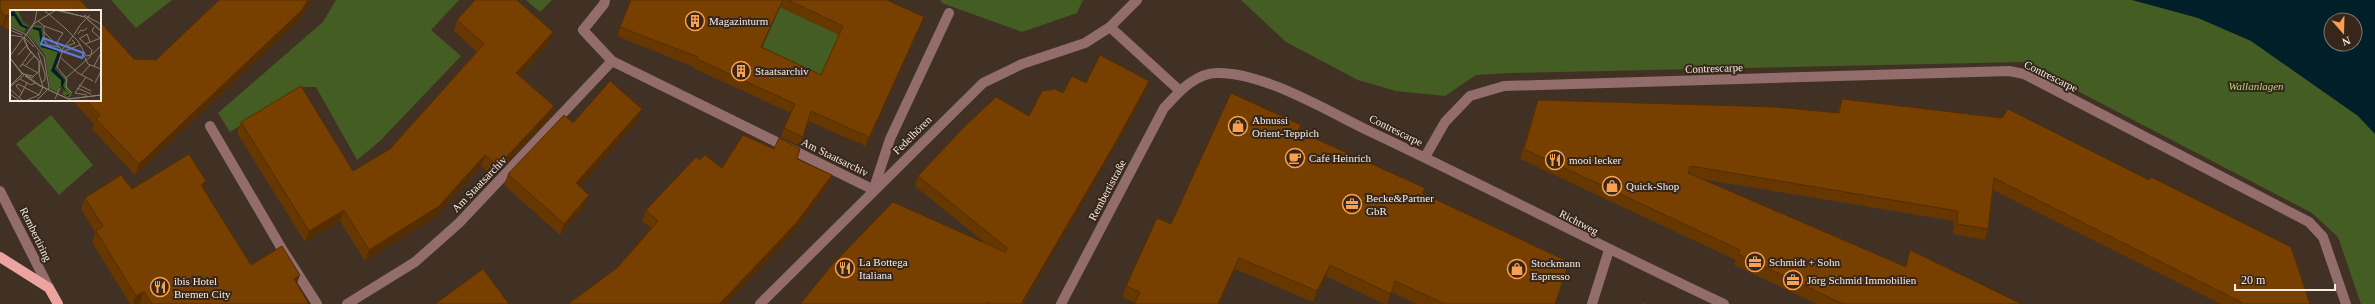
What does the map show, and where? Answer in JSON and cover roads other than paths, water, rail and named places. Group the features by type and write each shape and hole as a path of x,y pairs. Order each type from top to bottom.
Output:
{"main road":[{"name":"Rembertiring","path":"0,257 49,288 58,304"}],"street":[{"name":"Am Staatsarchiv","path":"605,0 604,4 583,30 612,61 874,190 890,139 949,12"},
{"path":"1137,0 1110,27 1180,90"},
{"name":"Fedelhören","path":"760,304 983,82 1022,64 1085,43 1110,27"},
{"name":"Am Staatsarchiv","path":"347,304 415,262 459,223 612,61"},
{"name":"Contrescarpe","path":"1180,90 1196,79 1216,73 1263,80 1425,158 1445,122 1470,96 1504,86 2009,71 2024,74 2309,222 2323,237 2346,304"},
{"name":"Rembertistraße","path":"1061,304 1164,108 1180,90"},
{"path":"210,126 282,249 317,304"},
{"name":"Richtweg","path":"1425,158 1609,250 1724,304"},
{"name":"Rembertiring","path":"0,191 49,288"},
{"path":"1592,304 1609,250"}],"water":[{"path":"2132,0 2375,0 2375,134 2358,116 2251,41 2198,18"}],"place":[{"name":"Magazinturm","path":"695,21"},
{"name":"Staatsarchiv","path":"741,71"},
{"name":"Abnussi Orient-Teppich","path":"1238,126"},
{"name":"Café Heinrich","path":"1295,158"},
{"name":"mooi lecker","path":"1555,160"},
{"name":"Quick-Shop","path":"1612,186"},
{"name":"Becke&Partner GbR","path":"1352,204"},
{"name":"Schmidt + Sohn","path":"1755,262"},
{"name":"La Bottega Italiana","path":"845,268"},
{"name":"Stockmann Espresso","path":"1517,269"},
{"name":"Jörg Schmid Immobilien","path":"1793,280"},
{"name":"ibis Hotel Bremen City","path":"160,287"}],"park label":[{"name":"Wallanlagen","path":"2256,86"}]}
